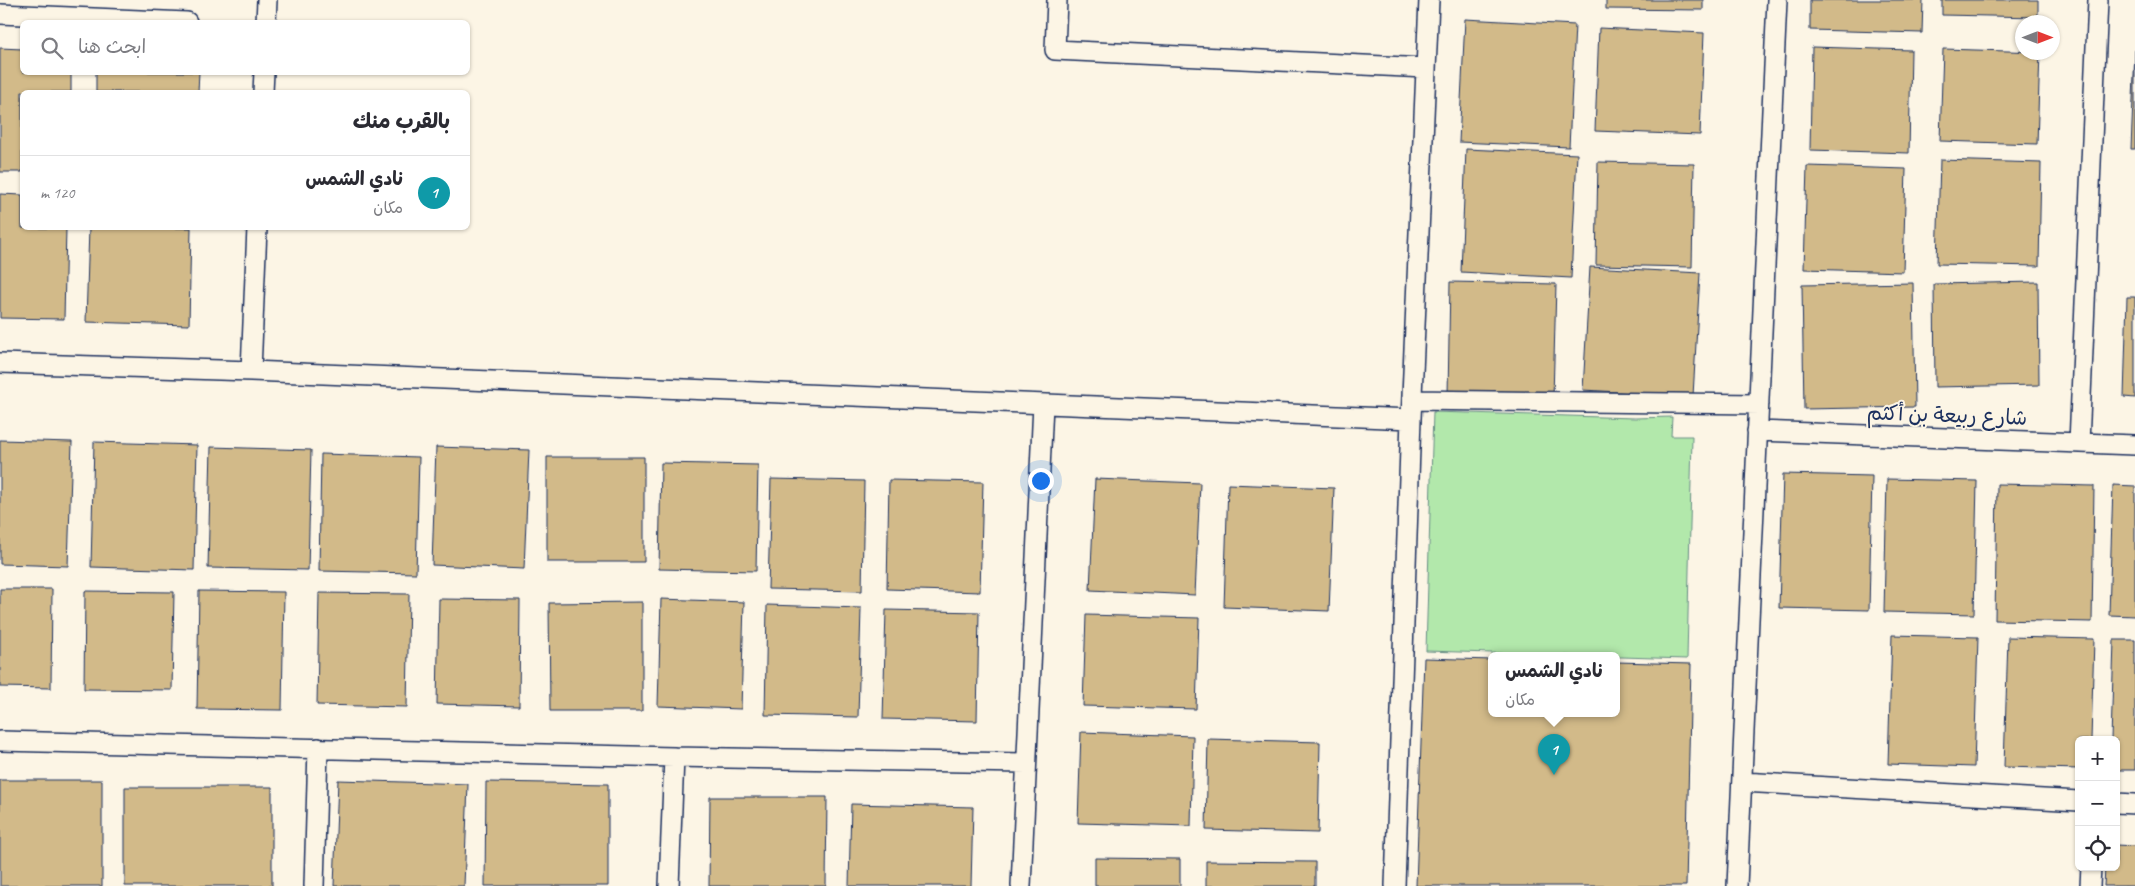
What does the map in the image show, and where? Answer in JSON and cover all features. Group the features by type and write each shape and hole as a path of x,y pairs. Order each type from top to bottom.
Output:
{"lane":[{"path":"266,20 267,0"},
{"path":"1057,0 1055,50 1426,68"},
{"path":"1396,886 1411,419 1429,0"},
{"path":"1737,886 1777,0"},
{"path":"2079,443 2098,0"},
{"path":"0,14 140,20"},
{"path":"263,90 264,75"},
{"path":"251,370 257,230"},
{"path":"0,363 251,370 1411,419"},
{"path":"1412,400 1759,404"},
{"path":"1021,886 1043,404"},
{"name":"شارع ربيعة بن أكثم","path":"1757,431 2135,445"},
{"path":"0,741 674,757 1026,763"},
{"path":"314,886 318,748"},
{"path":"668,886 674,757"},
{"path":"1742,782 2075,801"},
{"path":"2120,803 2135,804"},
{"path":"2090,886 2091,871"}],"green space":[{"path":"1433,412 1635,418 1672,417 1671,436 1692,436 1687,659 1620,657 1620,652 1488,653 1426,651"}],"building":[{"path":"1606,0 1703,0 1703,10 1606,9"},
{"path":"1810,0 1923,0 1922,33 1810,30"},
{"path":"1942,0 2038,0 2038,15 2015,15 2015,17 1942,15"},
{"path":"1465,19 1575,25 1569,147 1459,142"},
{"path":"1599,28 1704,33 1700,135 1595,131"},
{"path":"1812,47 1911,50 1909,153 1810,150"},
{"path":"0,48 20,49 20,75 71,75 71,90 20,90 20,172 0,172"},
{"path":"1943,49 2015,51 2015,60 2040,60 2037,144 1940,141"},
{"path":"2135,50 2135,149 2131,149"},
{"path":"96,75 199,75 198,90 96,90"},
{"path":"1466,149 1577,154 1571,278 1461,272"},
{"path":"1940,160 2041,163 2039,266 1937,264"},
{"path":"1598,162 1694,164 1692,267 1596,265"},
{"path":"1807,166 1906,169 1903,272 1804,269"},
{"path":"0,194 20,195 20,230 66,230 64,319 0,318"},
{"path":"89,230 191,230 189,325 86,322"},
{"path":"1590,267 1700,273 1693,396 1583,390"},
{"path":"1450,282 1556,284 1553,398 1448,395"},
{"path":"2038,282 2039,385 1935,387 1934,284"},
{"path":"1913,283 1915,407 1804,409 1802,285"},
{"path":"2127,297 2135,297 2135,398 2124,397"},
{"path":"0,440 72,442 68,566 0,564"},
{"path":"94,442 197,445 194,570 91,567"},
{"path":"211,447 311,450 308,570 208,568"},
{"path":"436,447 529,450 524,569 432,565"},
{"path":"321,454 419,457 416,573 319,571"},
{"path":"547,457 644,457 644,562 547,562"},
{"path":"661,463 758,465 756,571 659,569"},
{"path":"1783,474 1872,476 1869,610 1779,608"},
{"path":"771,479 864,481 862,591 768,589"},
{"path":"1095,479 1200,483 1195,595 1090,590"},
{"path":"1887,479 1977,481 1974,614 1884,612"},
{"path":"889,480 983,482 980,592 887,589"},
{"path":"1228,484 1334,488 1329,611 1224,607"},
{"path":"1997,484 2094,486 2092,622 1995,620"},
{"path":"2113,485 2135,486 2135,616 2109,615"},
{"path":"0,589 52,589 51,688 0,687"},
{"path":"85,591 174,592 172,690 84,689"},
{"path":"199,591 284,592 282,710 197,709"},
{"path":"319,593 409,594 407,707 317,705"},
{"path":"439,599 520,600 519,706 437,704"},
{"path":"661,599 744,602 741,709 658,706"},
{"path":"642,602 642,711 550,711 549,603"},
{"path":"767,605 861,608 858,717 765,715"},
{"path":"886,610 979,612 977,721 883,719"},
{"path":"1086,615 1199,618 1196,709 1083,706"},
{"path":"1892,635 1978,637 1974,767 1888,764"},
{"path":"2008,637 2094,639 2091,736 2075,736 2075,769 2004,767"},
{"path":"2114,640 2135,640 2135,770 2120,770 2120,736 2111,736"},
{"path":"1424,658 1488,660 1488,717 1620,717 1620,662 1691,664 1686,886 1416,886"},
{"path":"1081,732 1193,736 1191,826 1078,823"},
{"path":"1208,739 1320,742 1318,833 1206,830"},
{"path":"0,780 102,780 102,886 0,886"},
{"path":"338,780 468,784 464,886 334,886"},
{"path":"486,782 608,784 608,886 485,886"},
{"path":"125,787 272,787 272,886 125,886"},
{"path":"710,797 827,797 826,886 709,886"},
{"path":"851,804 973,807 971,886 849,886"},
{"path":"2120,845 2135,846 2135,886 2104,886 2105,871 2120,871"},
{"path":"1095,858 1180,859 1180,886 1095,886"},
{"path":"1206,861 1315,862 1315,886 1206,886"}],"place":[{"name":"نادي الشمس","path":"1554,775"}]}
